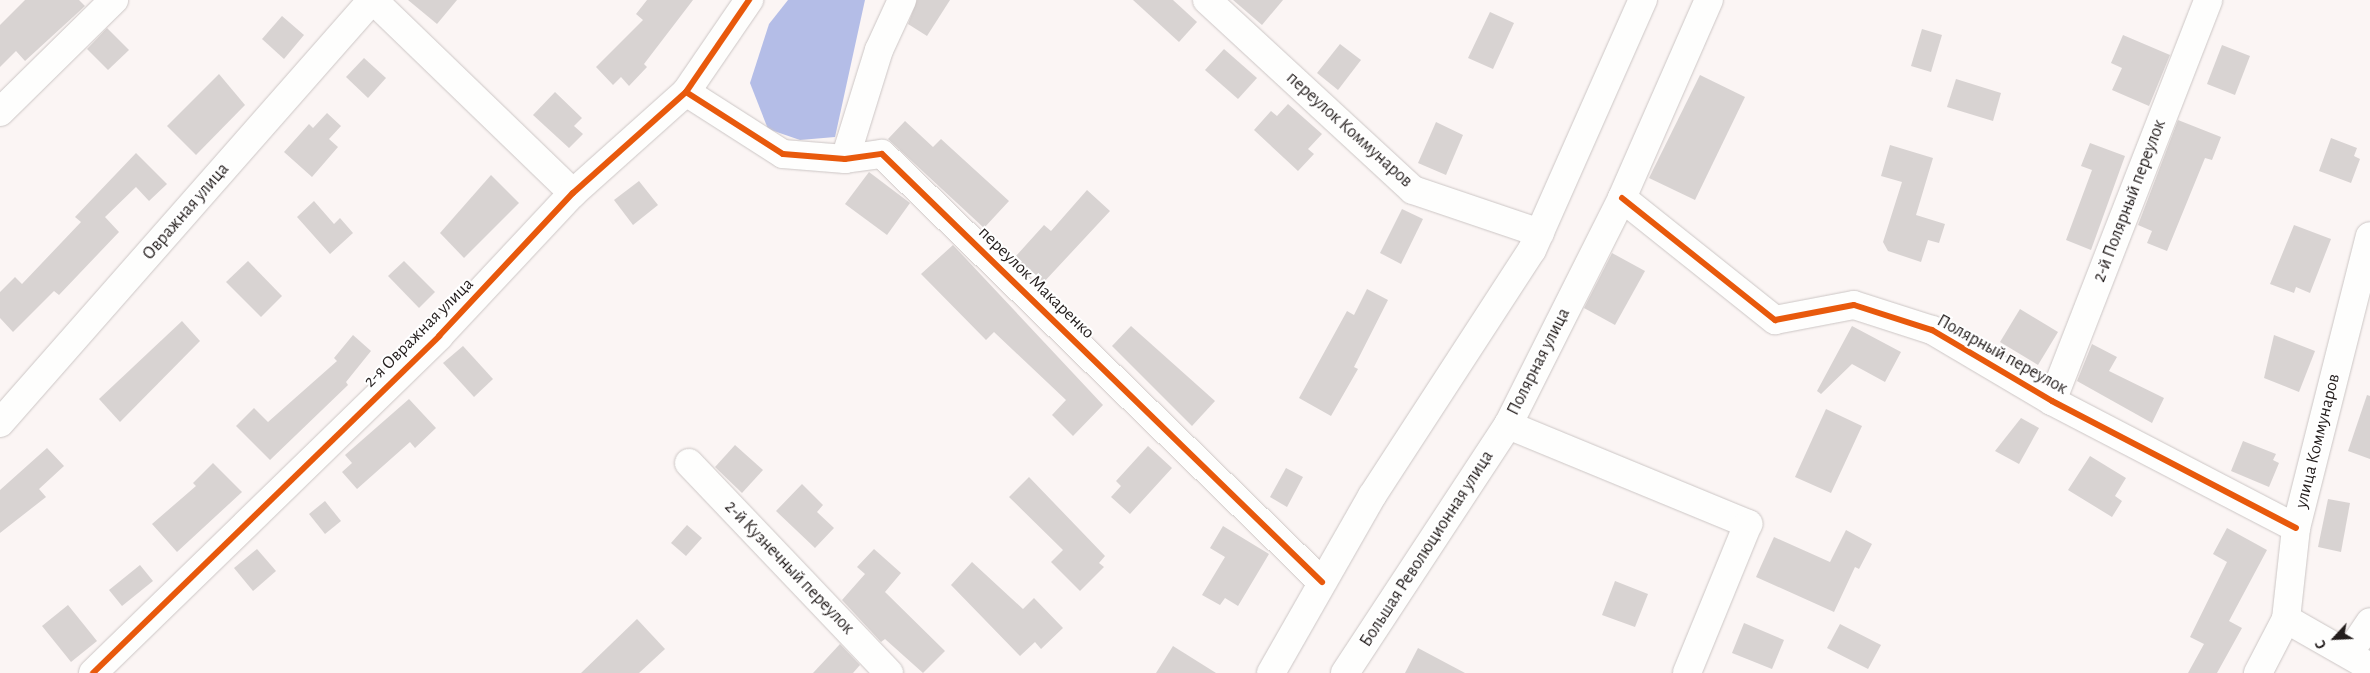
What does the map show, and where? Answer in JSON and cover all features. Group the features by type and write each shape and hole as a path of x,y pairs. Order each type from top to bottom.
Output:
{"street":[{"path":"0,112 114,0"},
{"path":"373,0 573,193"},
{"name":"Овражная улица","path":"0,423 373,0"},
{"name":"2-я Овражная улица","path":"93,673 439,336 573,193 686,92 749,0"},
{"path":"845,160 878,50 902,0"},
{"name":"переулок Коммунаров","path":"1208,0 1414,190 1540,233"},
{"path":"1271,673 1322,582 1540,233 1643,0"},
{"name":"Полярная улица","path":"1687,673 1748,524 1508,425 1622,198 1709,0"},
{"name":"2-й Полярный переулок","path":"2052,401 2208,0"},
{"name":"переулок Макаренко","path":"686,92 783,154 845,160 882,154 1322,582"},
{"name":"Полярный переулок","path":"1622,198 1775,320 1854,305 1932,330 2052,401 2296,528"},
{"name":"улица Коммунаров","path":"2258,673 2286,618 2296,528 2370,236"},
{"name":"Большая Революционная улица","path":"1345,673 1508,425"},
{"name":"2-й Кузнечный переулок","path":"690,463 889,673"},
{"path":"2286,618 2360,659 2370,622"}],"water":[{"path":"788,0 865,0 835,137 800,140 768,129 750,83 769,24"}],"building":[{"path":"25,0 79,0 85,6 25,61 16,51 0,67 0,25"},
{"path":"408,0 457,0 437,24"},
{"path":"647,0 693,0 644,64 647,67 629,86 621,77 613,85 596,67 643,20 636,14"},
{"path":"917,0 950,0 927,36 908,24"},
{"path":"1133,0 1173,0 1197,22 1179,42"},
{"path":"1233,0 1283,0 1262,25"},
{"path":"1490,12 1514,23 1493,69 1468,58"},
{"path":"282,16 304,35 284,59 262,39"},
{"path":"107,28 129,50 108,70 87,49"},
{"path":"1922,29 1942,35 1931,72 1911,66"},
{"path":"2123,35 2170,55 2149,106 2112,90 2122,68 2111,63"},
{"path":"1340,44 1361,60 1338,90 1317,73"},
{"path":"2222,45 2250,56 2235,95 2207,84"},
{"path":"1224,49 1257,78 1238,99 1205,70"},
{"path":"364,58 386,78 368,98 346,77"},
{"path":"219,74 245,105 196,155 167,126"},
{"path":"1700,75 1745,97 1695,200 1649,178"},
{"path":"1956,79 2001,93 1993,121 1947,107"},
{"path":"555,92 582,118 574,126 583,134 569,148 533,115"},
{"path":"1288,104 1322,134 1308,149 1314,154 1298,171 1254,130 1271,111 1277,116"},
{"path":"327,113 341,126 329,139 338,147 312,177 284,152 309,124 313,128"},
{"path":"2178,120 2221,137 2212,160 2205,158 2167,251 2147,243 2152,231 2138,225"},
{"path":"905,121 933,147 941,139 1009,201 984,228 888,139"},
{"path":"1436,122 1463,135 1446,175 1418,163"},
{"path":"2331,138 2357,148 2354,156 2360,159 2351,183 2319,171"},
{"path":"2090,143 2125,156 2091,250 2066,240 2092,170 2081,166"},
{"path":"1890,145 1933,158 1916,215 1945,224 1939,243 1928,240 1921,262 1888,251 1883,242 1902,182 1881,176"},
{"path":"136,153 167,184 149,201 136,187 105,217 119,232 59,295 54,291 13,332 0,318 0,292 15,277 22,284 81,222 75,217"},
{"path":"869,172 910,203 887,235 845,204"},
{"path":"491,175 519,203 464,258 440,233"},
{"path":"639,181 658,205 633,225 614,200"},
{"path":"1087,190 1110,211 1043,283 1015,257 1044,225 1051,231"},
{"path":"314,201 334,224 340,218 353,233 330,254 297,217"},
{"path":"1402,209 1423,219 1401,264 1380,253"},
{"path":"2294,225 2331,239 2310,293 2296,287 2294,293 2270,284"},
{"path":"953,245 1103,405 1073,436 1052,415 1066,400 994,332 986,340 921,274"},
{"path":"1612,253 1645,271 1615,325 1584,308"},
{"path":"248,261 282,296 261,317 226,282"},
{"path":"404,261 435,292 419,308 388,276"},
{"path":"1367,289 1388,300 1354,367 1358,369 1331,416 1299,398 1347,311 1354,315"},
{"path":"2020,309 2058,332 2038,365 2000,342"},
{"path":"182,321 200,341 120,422 99,399"},
{"path":"1131,326 1215,401 1192,426 1112,346"},
{"path":"1852,326 1901,352 1885,382 1852,364 1821,394 1817,391"},
{"path":"353,335 371,351 346,382 348,385 270,460 236,426 254,408 268,422 337,361 334,358"},
{"path":"2274,335 2315,351 2299,392 2264,378"},
{"path":"2092,344 2117,357 2109,371 2164,398 2152,423 2077,381"},
{"path":"463,346 493,379 474,397 443,363"},
{"path":"2367,395 2370,396 2370,459 2348,451"},
{"path":"409,399 436,428 415,448 410,442 357,489 342,472 352,463 345,455"},
{"path":"1826,409 1862,426 1831,493 1795,477"},
{"path":"2021,418 2039,428 2019,464 1995,451"},
{"path":"2243,441 2276,454 2273,460 2279,463 2269,487 2231,471"},
{"path":"735,445 763,470 742,493 715,467"},
{"path":"1148,446 1172,468 1130,514 1111,497 1121,486 1116,481"},
{"path":"47,448 64,466 39,489 46,497 0,533 0,490"},
{"path":"2090,456 2126,478 2115,496 2122,501 2112,517 2068,490"},
{"path":"213,463 242,492 177,552 152,524 196,486 193,483"},
{"path":"1286,468 1303,477 1287,507 1270,497"},
{"path":"1029,477 1105,556 1099,563 1104,567 1080,591 1051,562 1063,550 1009,497"},
{"path":"802,484 823,505 817,512 834,528 815,548 776,511"},
{"path":"2328,499 2350,503 2341,552 2318,547"},
{"path":"325,501 341,521 325,534 309,514"},
{"path":"687,525 702,538 686,556 671,543"},
{"path":"1223,526 1269,554 1238,606 1225,598 1220,605 1202,595 1225,557 1210,548"},
{"path":"2227,528 2267,550 2229,621 2242,628 2217,673 2188,673 2204,644 2190,637 2227,562 2213,554"},
{"path":"1846,530 1872,544 1859,569 1855,567 1834,612 1756,577 1774,537 1830,562"},
{"path":"257,549 276,571 253,591 234,568"},
{"path":"874,549 901,573 885,592 945,651 923,673 885,639 881,642 842,600 865,574 857,567"},
{"path":"972,562 1023,609 1034,598 1063,628 1041,649 1035,642 1020,656 951,585"},
{"path":"140,565 153,581 122,606 109,590"},
{"path":"1615,581 1648,594 1635,627 1602,615"},
{"path":"68,605 97,641 71,662 42,626"},
{"path":"637,619 665,649 639,673 581,673"},
{"path":"1744,623 1784,640 1772,669 1732,653"},
{"path":"1840,624 1881,645 1868,669 1827,648"},
{"path":"840,644 860,665 853,673 813,673"},
{"path":"1173,646 1216,673 1156,673"},
{"path":"1418,648 1465,673 1405,673"}],"cycle path":[{"path":"93,673 439,336 573,193 686,92 749,0"},
{"path":"686,92 783,154 845,159 882,154 1322,582"},
{"path":"1622,198 1775,320 1854,305 1932,330 2052,401 2296,528"}]}
